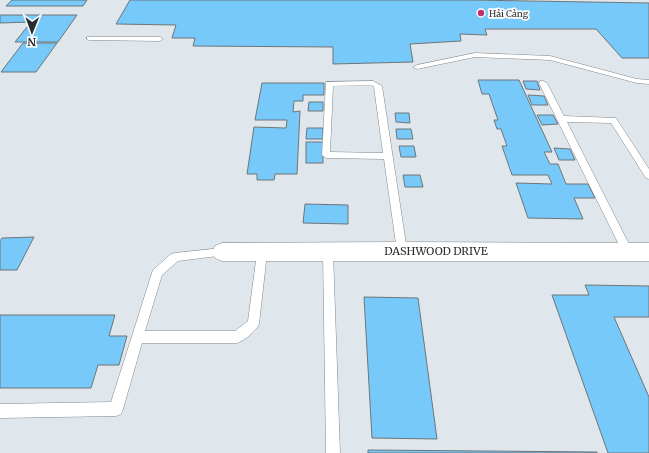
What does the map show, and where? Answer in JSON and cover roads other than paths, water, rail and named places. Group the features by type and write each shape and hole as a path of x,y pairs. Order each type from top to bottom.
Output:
{"street":[{"name":"DASHWOOD DRIVE","path":"222,252 649,252"}],"lane":[{"path":"89,38 160,39"},
{"path":"418,67 474,55 550,58 637,81 649,82"},
{"path":"387,156 326,155 329,84 373,83 378,86 402,251"},
{"path":"543,83 628,252"},
{"path":"561,119 613,120 649,176"},
{"path":"0,411 116,410 157,273 175,257 222,252"},
{"path":"138,337 237,337 253,324 262,252"},
{"path":"328,252 333,453"}],"place":[{"name":"Hải Cảng","path":"481,13"}]}
